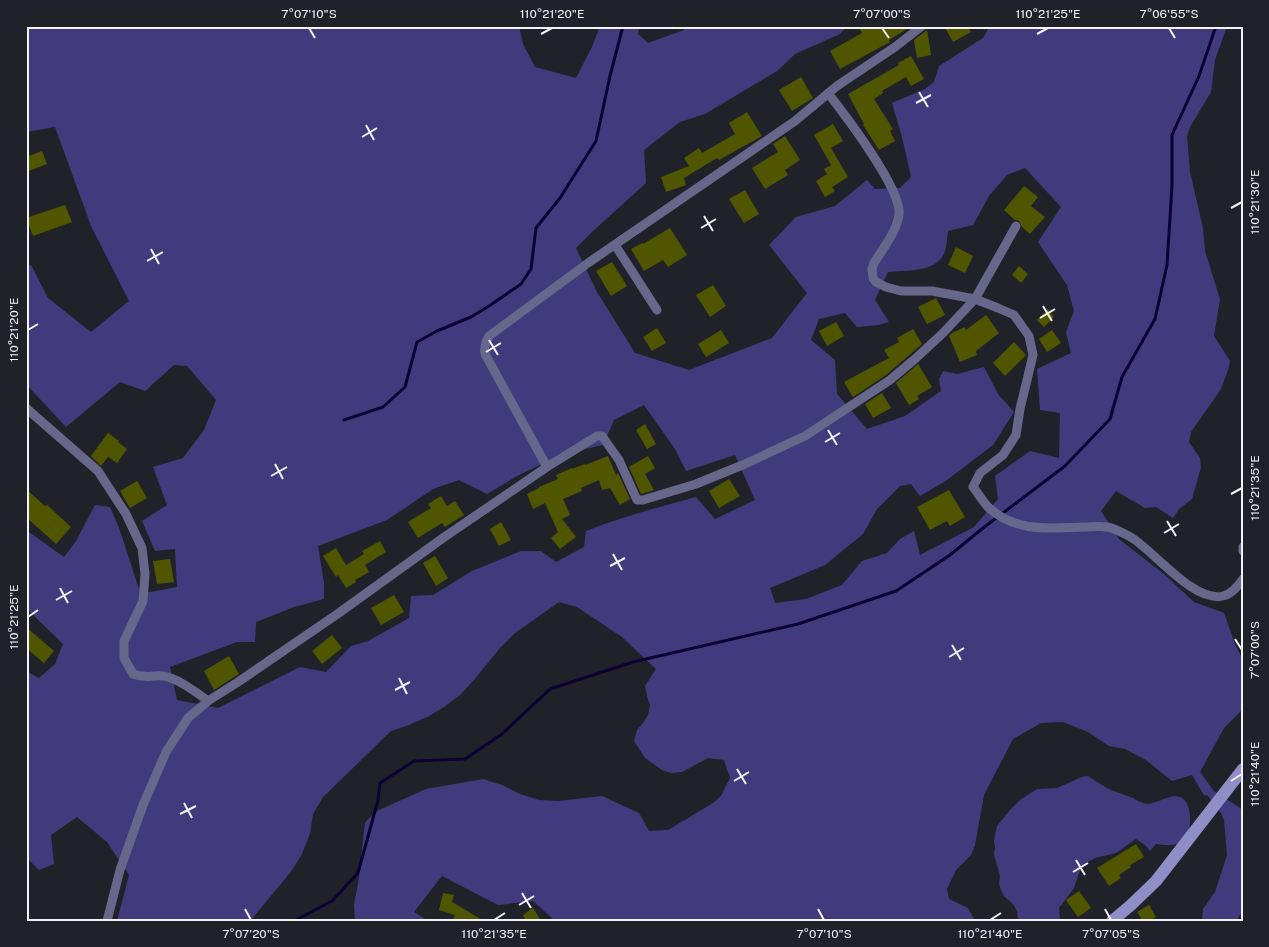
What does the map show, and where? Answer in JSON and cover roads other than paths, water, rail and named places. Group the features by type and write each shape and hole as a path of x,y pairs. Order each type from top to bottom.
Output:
{"street":[{"path":"547,467 485,354 484,349 489,336 615,245 795,121 828,93 922,26"},
{"path":"828,93 865,143 896,195 900,206 896,227 872,269 873,278 876,282 901,291 932,291 975,299 1014,315 1029,336 1033,355 1020,408 1016,435 1003,454 980,473 973,486 990,508 1010,522 1032,528 1107,527 1132,538 1191,588 1212,596 1222,596 1229,593 1238,587 1243,579"},
{"path":"108,921 123,861 143,805 166,752 188,718 208,701 320,626 443,538 547,467 597,436 602,436 619,460 638,500 643,500 696,484 805,436 890,380 943,333 975,299 1016,226"},
{"path":"615,245 657,310"},
{"path":"26,408 98,471 126,514 142,548 145,574 143,601 124,641 124,658 133,674 143,678 164,676 192,688 208,701"},
{"path":"1112,921 1156,881 1243,769"}],"waterway":[{"path":"344,420 383,407 405,387 417,342 437,331 471,317 521,284 531,269 536,228 560,198 596,141 623,26"},
{"path":"294,921 332,901 358,873 378,800 380,783 414,761 465,759 502,734 550,689 633,662 798,624 896,591 950,555 1065,466 1110,419 1122,377 1155,319 1167,265 1172,186 1172,135 1199,76 1216,26"}]}
